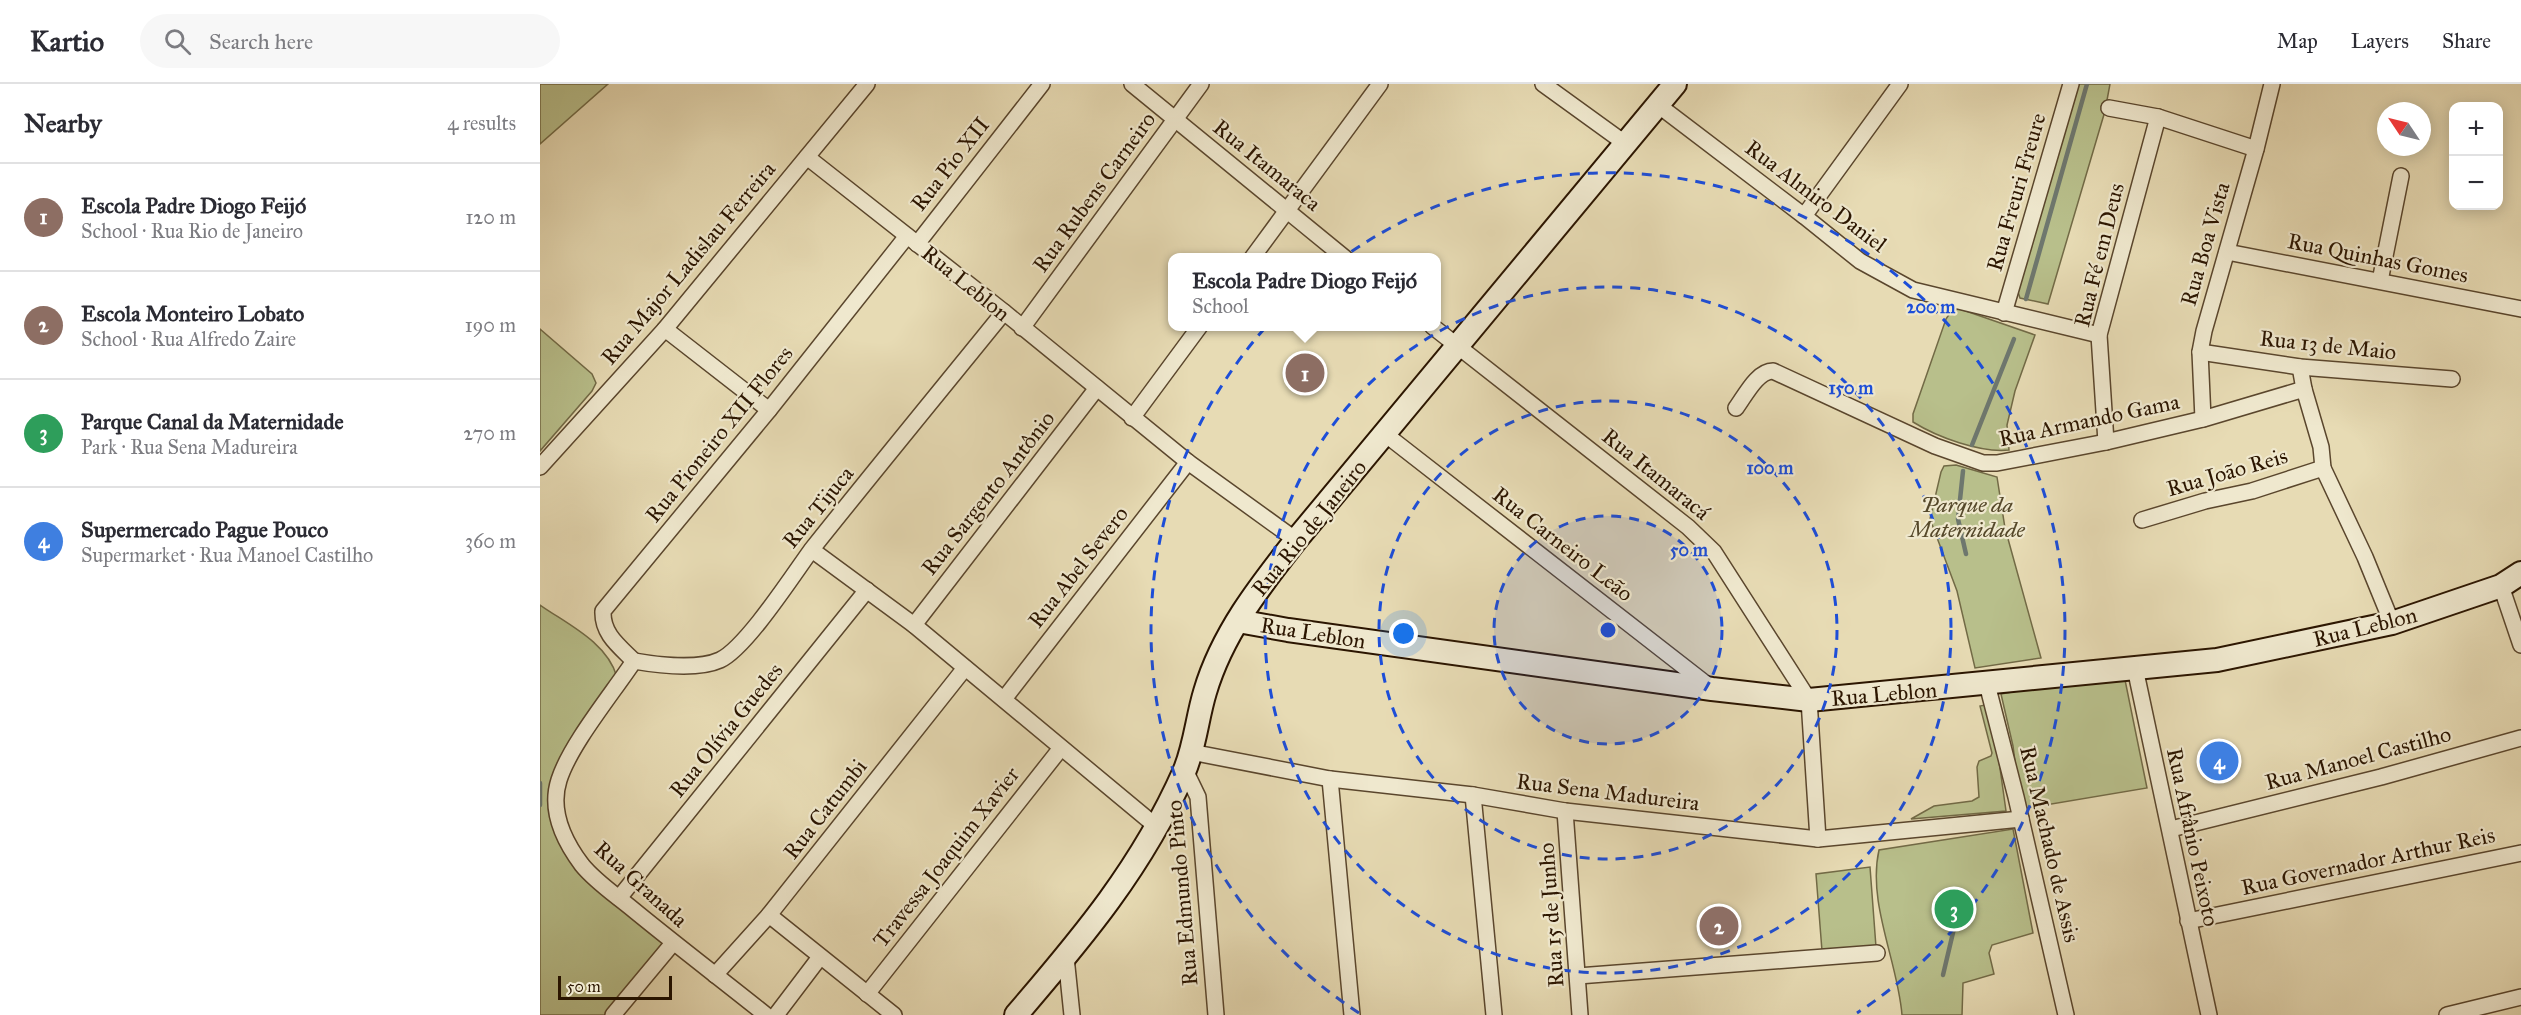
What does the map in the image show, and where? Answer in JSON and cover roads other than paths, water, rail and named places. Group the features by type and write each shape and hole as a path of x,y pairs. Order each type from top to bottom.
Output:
{"street":[{"name":"Rua Major Ladislau Ferreira","path":"540,467 665,329 867,84"},
{"name":"Rua Pio XII","path":"912,240 1042,84"},
{"name":"Rua Itamaraca","path":"1132,84 1339,253"},
{"name":"Rua Rubens Carneiro","path":"1022,328 1202,84"},
{"path":"1256,253 1380,84"},
{"path":"1543,84 1626,144"},
{"name":"Rua Rio de Janeiro","path":"1016,1015 1066,957 1120,888 1142,855 1188,761 1204,692 1221,651 1253,596 1296,540 1676,84"},
{"path":"1804,216 1900,84"},
{"name":"Rua Freuri Freure","path":"2008,313 2071,84"},
{"name":"Rua Boa Vista","path":"2203,419 2200,352 2204,331 2256,149 2272,84"},
{"name":"Rua Almiro Daniel","path":"1658,105 1860,261 1913,290 2099,335"},
{"path":"2109,108 2158,117 2256,149"},
{"name":"Rua Fé em Deus","path":"2106,442 2099,335 2158,117"},
{"name":"Rua Leblon","path":"807,158 1004,312 1188,462 1296,540"},
{"path":"2380,281 2401,176"},
{"name":"Rua Pioneiro XII Flores","path":"634,661 609,636 603,622 603,611 912,240"},
{"name":"Rua Quinhas Gomes","path":"2227,252 2521,309"},
{"name":"Rua Tijuca","path":"634,661 676,665 720,660 741,643 812,550 1004,312"},
{"path":"665,329 769,410"},
{"path":"1132,418 1197,331"},
{"path":"1437,331 1457,347"},
{"name":"Rua Itamaracá","path":"1457,347 1689,527 1714,552 1809,700"},
{"name":"Rua 13 de Maio","path":"2200,352 2300,367 2452,379"},
{"path":"2300,367 2321,447 2323,468 2365,557 2392,623"},
{"name":"Rua Armando Gama","path":"1736,408 1759,377 1766,371 1773,371 1935,446 1983,463 2014,461 2106,442 2203,419 2304,389"},
{"name":"Rua Sargento Antônio","path":"914,625 1097,388"},
{"name":"Rua Carneiro Leão","path":"1385,434 1712,689"},
{"name":"Rua Abel Severo","path":"1004,699 1188,462"},
{"name":"Rua João Reis","path":"2142,520 2205,501 2252,491 2323,468"},
{"path":"812,550 914,625 1157,827"},
{"name":"Rua Leblon","path":"1238,621 1288,630 1712,689 1809,700 2217,660 2392,623 2501,586 2521,573"},
{"path":"2501,586 2521,645"},
{"name":"Rua Olívia Guedes","path":"620,898 867,590"},
{"name":"Rua Granada","path":"634,661 569,756 558,782 556,803 559,824 569,846 583,866 673,943 766,1015"},
{"name":"Rua Catumbi","path":"715,975 770,915 966,668"},
{"name":"Rua Afrânio Peixoto","path":"2135,668 2209,1015"},
{"name":"Rua Machado de Assis","path":"1987,684 2066,1015"},
{"path":"1809,700 1818,839"},
{"name":"Rua Manoel Castilho","path":"2171,829 2380,777 2521,738"},
{"name":"Travessa Joaquim Xavier","path":"867,994 1061,748"},
{"name":"Rua Sena Madureira","path":"1188,761 1473,795 1565,811 1818,839 2021,819"},
{"name":"Rua Edmundo Pinto","path":"1188,761 1198,797 1216,1015"},
{"path":"1330,779 1352,1015"},
{"path":"1473,795 1494,1015"},
{"name":"Rua 15 de Junho","path":"1565,811 1580,1015"},
{"name":"Rua Governador Arthur Reis","path":"2188,921 2521,853"},
{"path":"770,915 894,1015"},
{"path":"613,1015 673,943"},
{"path":"1578,976 1876,953"},
{"path":"776,1015 820,957"},
{"path":"1066,957 1072,1015"},
{"path":"2447,1015 2521,997"}],"waterway":[{"path":"2026,299 2087,84"},
{"path":"1972,445 2014,339"},
{"path":"1963,471 1958,519 1966,554"},
{"path":"540,783 540,805"},
{"path":"1943,975 1956,920"}],"place":[{"name":"Escola Padre Diogo Feijó","path":"1305,373"},
{"name":"Supermercado Pague Pouco","path":"2219,761"},
{"name":"Parque Canal da Maternidade","path":"1954,909"},
{"name":"Escola Monteiro Lobato","path":"1719,926"}],"park label":[{"name":"Parque da Maternidade","path":"1967,516"}]}
